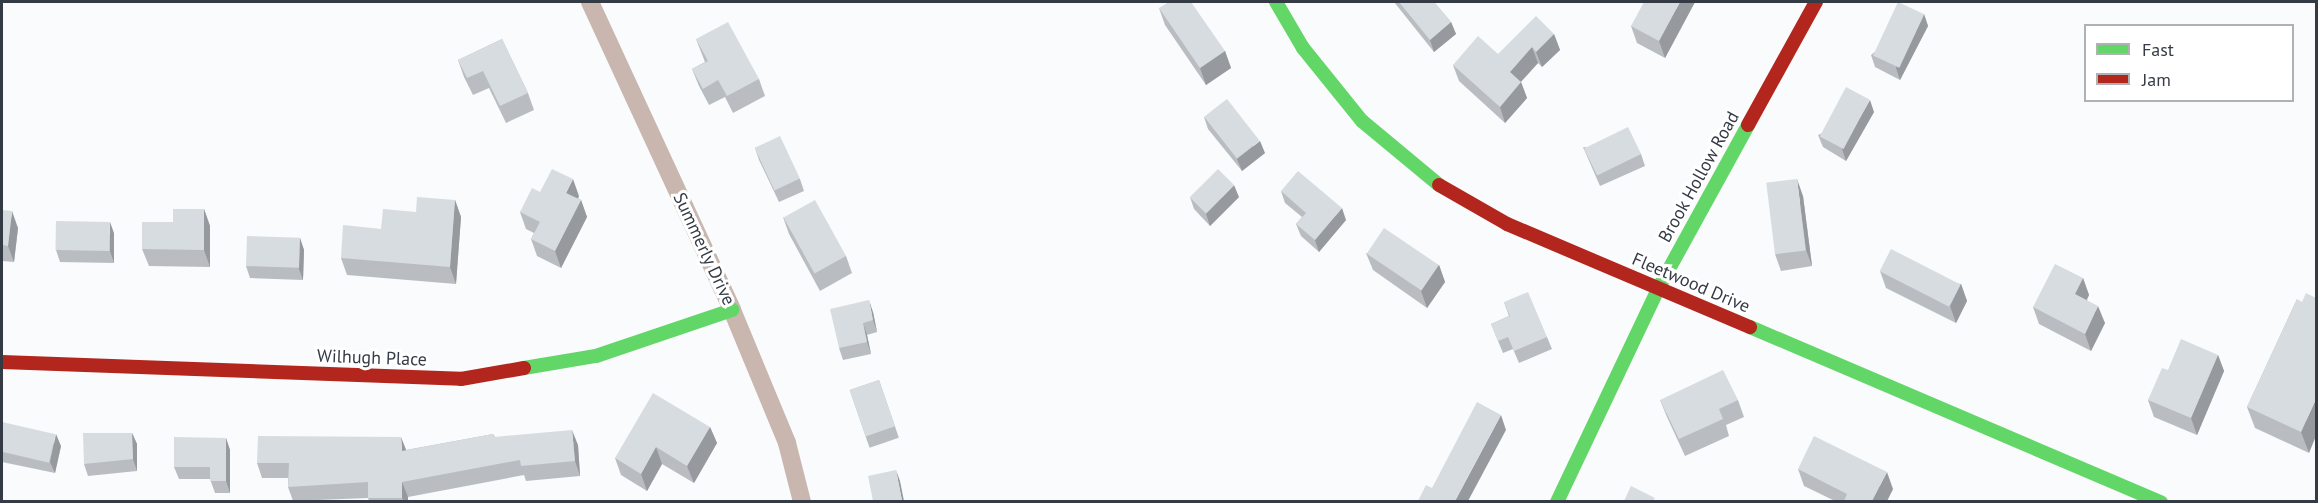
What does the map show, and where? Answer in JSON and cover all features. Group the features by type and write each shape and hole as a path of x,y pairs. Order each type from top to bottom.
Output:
{"street":[{"name":"Summerly Drive","path":"590,2 732,310 788,443 802,501"},
{"name":"Fleetwood Drive","path":"1276,2 1331,85 1362,122 1418,170 1507,224 2161,501"},
{"name":"Brook Hollow Road","path":"1557,501 1658,289 1816,2"},
{"name":"Wilhugh Place","path":"2,362 460,379 596,356 732,310"}],"building":[{"path":"1169,2 1191,2 1225,51 1200,68 1159,8"},
{"path":"1399,2 1434,2 1451,22 1430,40"},
{"path":"1644,2 1680,2 1659,41 1631,26"},
{"path":"1898,2 1924,14 1899,68 1873,55"},
{"path":"1536,16 1554,34 1536,52 1532,47 1510,72 1521,82 1500,107 1453,65 1478,36 1498,54"},
{"path":"728,22 759,79 727,96 718,80 703,89 692,69 708,61 696,39"},
{"path":"502,39 528,93 500,106 483,71 467,78 458,60"},
{"path":"1846,87 1870,100 1844,149 1820,136"},
{"path":"1227,99 1260,141 1237,159 1204,117"},
{"path":"1628,127 1641,154 1597,175 1584,148"},
{"path":"780,136 800,179 774,190 755,148"},
{"path":"552,169 573,179 566,193 581,200 555,251 531,239 540,222 520,212 532,188 540,192"},
{"path":"1218,169 1234,185 1206,214 1190,197"},
{"path":"1298,171 1342,208 1315,240 1296,224 1306,213 1281,191"},
{"path":"1797,179 1806,250 1775,254 1766,183"},
{"path":"417,197 455,200 450,267 341,258 343,225 381,229 383,209 416,212"},
{"path":"815,200 846,256 815,273 784,217"},
{"path":"173,209 204,209 204,250 142,249 142,222 173,222"},
{"path":"2,210 12,211 8,246 2,245"},
{"path":"56,221 110,222 109,251 55,250"},
{"path":"1384,228 1439,265 1421,291 1367,254"},
{"path":"247,236 300,238 299,268 246,266"},
{"path":"1891,249 1960,284 1949,307 1880,271"},
{"path":"2055,264 2083,278 2075,294 2098,306 2085,334 2033,307"},
{"path":"1528,292 1547,337 1514,351 1508,337 1498,341 1491,324 1510,316 1504,302"},
{"path":"2306,293 2316,298 2316,399 2301,432 2247,407 2297,299 2302,302"},
{"path":"869,300 873,320 863,323 867,342 839,348 830,309"},
{"path":"2181,339 2218,355 2191,418 2148,400 2162,368 2168,370"},
{"path":"1723,370 1738,400 1719,409 1723,419 1679,439 1660,400"},
{"path":"879,380 895,426 866,436 850,390"},
{"path":"653,393 710,427 687,466 656,447 641,474 615,458"},
{"path":"1477,402 1501,415 1455,501 1418,501 1426,485 1432,488"},
{"path":"2,422 56,434 49,463 2,452"},
{"path":"572,430 575,461 521,466 520,460 402,482 402,498 368,498 368,482 288,487 289,463 257,463 258,436 401,437 402,451 493,434 494,437"},
{"path":"83,433 132,433 133,459 84,464"},
{"path":"1814,436 1887,472 1872,501 1844,501 1847,494 1798,469"},
{"path":"174,437 226,438 226,481 210,481 210,467 174,467"},
{"path":"896,470 902,501 873,501 868,476"},
{"path":"1631,486 1655,498 1653,501 1624,501"}],"traffic: fast":[{"path":"1276,2 1303,48 1362,121 1439,185"},
{"path":"1557,502 1658,289 1748,125"},
{"path":"524,368 596,356 732,310"},
{"path":"1750,327 2161,502"}],"traffic: jam":[{"path":"1748,125 1816,2"},
{"path":"1439,185 1507,224 1750,327"},
{"path":"2,362 461,379 524,368"}]}
